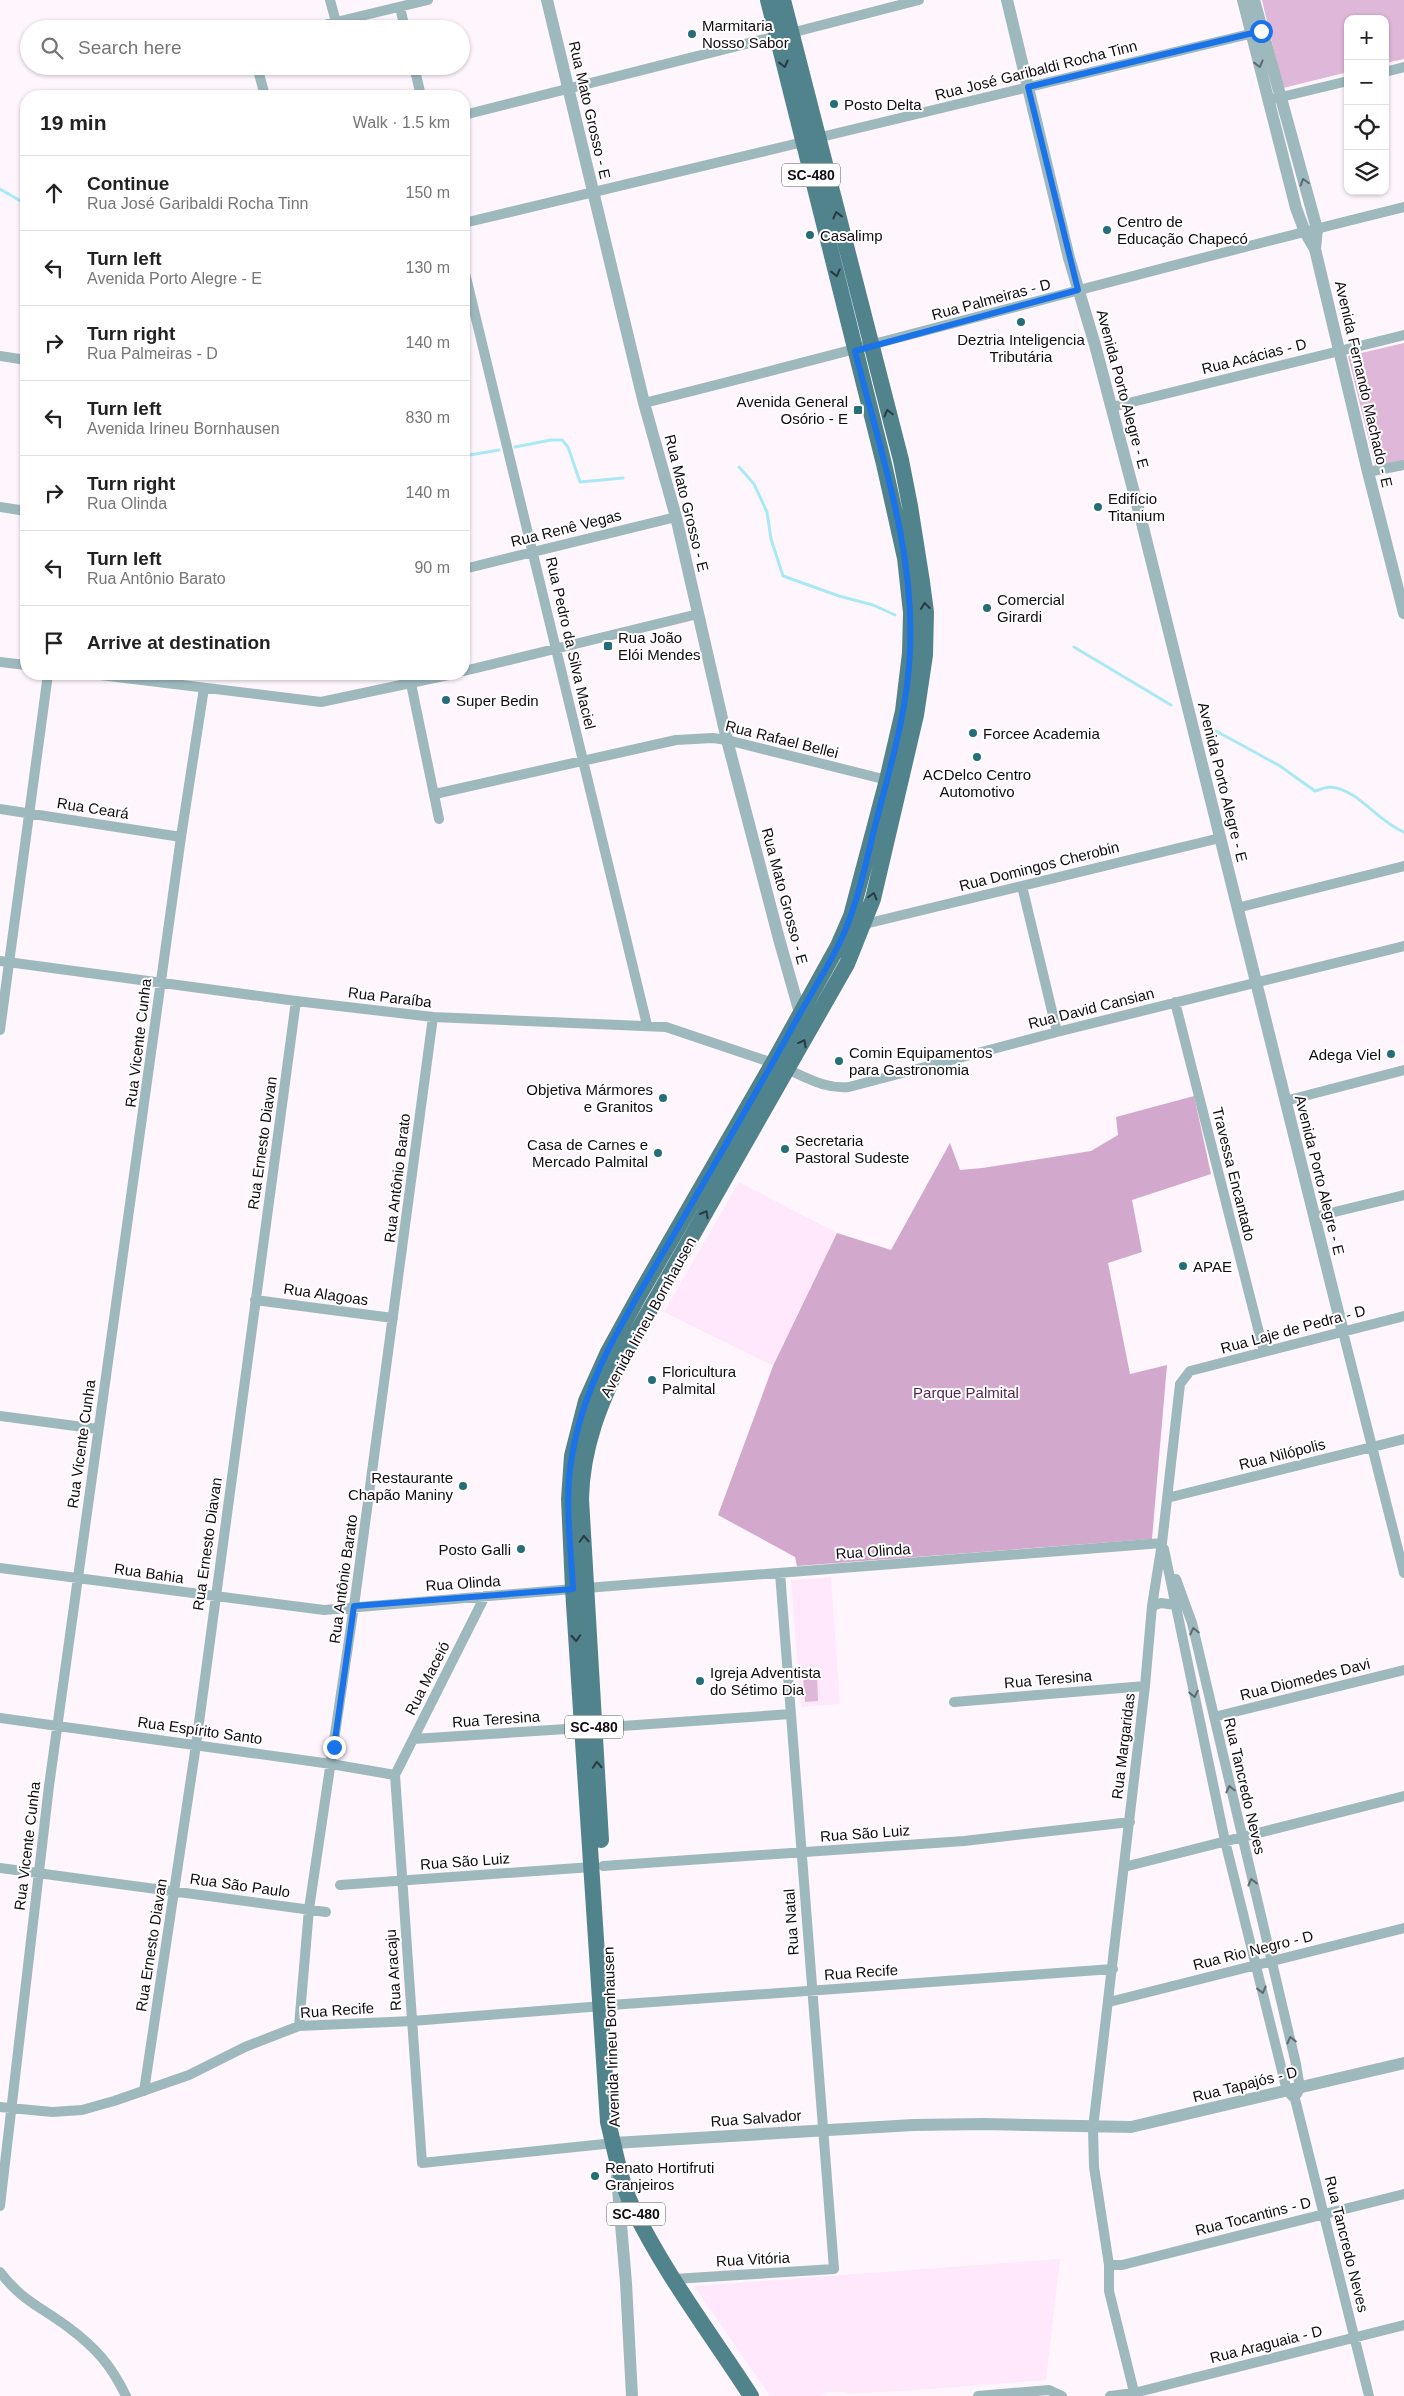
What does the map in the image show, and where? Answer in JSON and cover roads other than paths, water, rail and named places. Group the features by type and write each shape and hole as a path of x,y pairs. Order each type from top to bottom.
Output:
{"main road":[{"name":"SC-480","path":"768,0 784,34 863,349"},
{"name":"SC-480","path":"783,0 784,34"},
{"name":"Avenida Irineu Bornhausen","path":"614,2143 608,2122 606,2005 580,1588 584,1458 600,1406 623,1357 781,1066 800,1013 838,946 851,916 916,715 925,655 926,612 908,496 863,349"},
{"name":"Avenida Irineu Bornhausen","path":"781,1066 814,1023 847,964 865,924 873,899 894,781"},
{"path":"800,1013 814,1023"},
{"name":"SC-480","path":"614,2143 631,2205 674,2278 752,2396"}],"street":[{"path":"330,0 335,20"},
{"path":"345,20 428,0"},
{"name":"Rua Mato Grosso - E","path":"547,0 644,403 676,516 727,740 778,939 800,1013"},
{"path":"470,114 919,0"},
{"name":"Avenida Porto Alegre - E","path":"1007,0 1078,290 1112,407 1404,1573"},
{"name":"Avenida Fernando Machado - E","path":"1243,0 1256,32 1311,230 1368,472 1403,608"},
{"name":"Avenida Fernando Machado - E","path":"1254,0 1256,32"},
{"path":"400,7 403,20"},
{"name":"Rua José Garibaldi Rocha Tinn","path":"470,222 1256,32"},
{"path":"1389,71 1404,67"},
{"path":"259,75 263,90"},
{"path":"416,75 420,90"},
{"path":"1274,99 1344,81"},
{"name":"Rua Palmeiras - D","path":"644,403 863,349 1078,290 1404,207"},
{"name":"Rua Pedro da Silva Maciel","path":"470,294 647,1025"},
{"name":"Rua Acácias - D","path":"1112,407 1404,334"},
{"path":"0,356 20,359"},
{"path":"1368,472 1404,465"},
{"path":"0,507 20,510"},
{"name":"Rua Renê Vegas","path":"470,568 676,516"},
{"path":"470,670 698,614"},
{"path":"0,662 20,664"},
{"path":"0,1030 5,961 30,814 47,680"},
{"path":"140,680 321,702 406,680"},
{"path":"410,680 440,819"},
{"name":"Rua Vicente Cunha","path":"0,2206 5,2107 39,1874 160,982 204,688"},
{"name":"Rua Rafael Bellei","path":"435,794 676,740 713,738 894,781"},
{"name":"Rua Ceará","path":"0,809 181,837"},
{"name":"Rua Domingos Cherobin","path":"865,924 1220,838"},
{"path":"1238,908 1404,866"},
{"path":"1022,886 1056,1032"},
{"name":"Rua David Cansian","path":"781,1066 820,1084 836,1088 849,1086 1056,1032 1404,946"},
{"name":"Rua Paraíba","path":"5,961 296,1001 433,1017 647,1025 666,1028 781,1066"},
{"name":"Rua Ernesto Diavan","path":"144,2091 196,1745 214,1597 296,1001"},
{"name":"Travessa Encantado","path":"1175,1002 1264,1352"},
{"name":"Rua Antônio Barato","path":"299,2026 309,1909 354,1606 433,1017"},
{"path":"1285,1101 1404,1070"},
{"path":"1314,1217 1404,1195"},
{"name":"Rua Alagoas","path":"255,1300 393,1318"},
{"name":"Rua Laje de Pedra - D","path":"1190,1371 1404,1316"},
{"name":"Rua Margaridas","path":"1135,2394 1109,2291 1109,2266 1099,2209 1093,2128 1146,1686 1152,1606 1162,1543 1180,1384 1190,1371"},
{"path":"0,1416 98,1429"},
{"name":"Rua Nilópolis","path":"1167,1498 1404,1439"},
{"name":"Rua Olinda","path":"354,1606 1162,1543"},
{"name":"Rua Tancredo Neves","path":"1162,1543 1225,1841 1255,1965 1294,2092 1369,2396"},
{"name":"Rua Tancredo Neves","path":"1162,1543 1192,1623 1272,1961 1294,2092"},
{"name":"Rua Bahia","path":"0,1568 324,1610 354,1606"},
{"name":"Rua Natal","path":"780,1572 834,2269"},
{"name":"Rua Maceió","path":"395,1774 485,1596"},
{"path":"1152,1606 1160,1603 1176,1605"},
{"name":"Rua Diomedes Davi","path":"1214,1717 1404,1670"},
{"name":"Rua Teresina","path":"954,1702 1146,1686"},
{"name":"Rua Teresina","path":"413,1739 791,1714"},
{"name":"Rua Espírito Santo","path":"0,1718 395,1774"},
{"name":"Rua Aracaju","path":"395,1774 422,2162"},
{"path":"1124,1867 1404,1796"},
{"name":"Rua São Luiz","path":"340,1885 964,1841 1130,1822"},
{"name":"Rua São Paulo","path":"0,1868 326,1912"},
{"name":"Rua Rio Negro - D","path":"1109,2002 1404,1928"},
{"name":"Rua Recife","path":"5,2107 52,2112 82,2110 189,2075 245,2047 299,2026 412,2021 606,2005 1113,1969"},
{"name":"Rua Tapajós - D","path":"1093,2128 1131,2127 1294,2092 1404,2063"},
{"name":"Rua Salvador","path":"422,2162 614,2143 822,2130 984,2124 1093,2128"},
{"path":"614,2143 626,2283 632,2396"},
{"name":"Rua Tocantins - D","path":"1109,2266 1122,2265 1404,2194"},
{"name":"Rua Vitória","path":"674,2278 834,2269"},
{"path":"0,2272 21,2297 67,2326 93,2348 114,2370 126,2396"},
{"name":"Rua Araguaia - D","path":"1110,2396 1135,2394 1404,2325"},
{"path":"978,2396 1049,2390 1062,2396"}],"waterway":[{"path":"0,189 20,201"},
{"path":"515,447 551,440 562,440 568,447 580,482 623,478"},
{"path":"470,455 499,450"},
{"path":"739,467 754,484 767,512 771,539 783,576 839,596 873,605 895,615"},
{"path":"1074,647 1171,705"},
{"path":"1216,731 1280,766 1315,791 1330,787 1350,793 1385,821 1404,832"}],"place":[{"name":"Marmitaria Nosso Sabor","path":"692,34"},
{"name":"Posto Delta","path":"834,104"},
{"name":"Centro de Educação Chapecó","path":"1107,230"},
{"name":"Casalimp","path":"810,235"},
{"name":"Deztria Inteligencia Tributária","path":"1021,322"},
{"name":"Avenida General Osório - E","path":"858,410"},
{"name":"Edifício Titanium","path":"1098,507"},
{"name":"Comercial Girardi","path":"987,608"},
{"name":"Rua João Elói Mendes","path":"608,646"},
{"name":"Super Bedin","path":"446,700"},
{"name":"Forcee Academia","path":"973,733"},
{"name":"ACDelco Centro Automotivo","path":"977,757"},
{"name":"Adega Viel","path":"1391,1054"},
{"name":"Comin Equipamentos para Gastronomia","path":"839,1061"},
{"name":"Objetiva Mármores e Granitos","path":"663,1098"},
{"name":"Secretaria Pastoral Sudeste","path":"785,1149"},
{"name":"Casa de Carnes e Mercado Palmital","path":"658,1153"},
{"name":"APAE","path":"1183,1266"},
{"name":"Floricultura Palmital","path":"652,1380"},
{"name":"Restaurante Chapão Maniny","path":"463,1486"},
{"name":"Posto Galli","path":"521,1549"},
{"name":"Igreja Adventista do Sétimo Dia","path":"700,1681"},
{"name":"Renato Hortifruti Granjeiros","path":"595,2176"}],"park label":[{"name":"Parque Palmital","path":"966,1392"}]}
